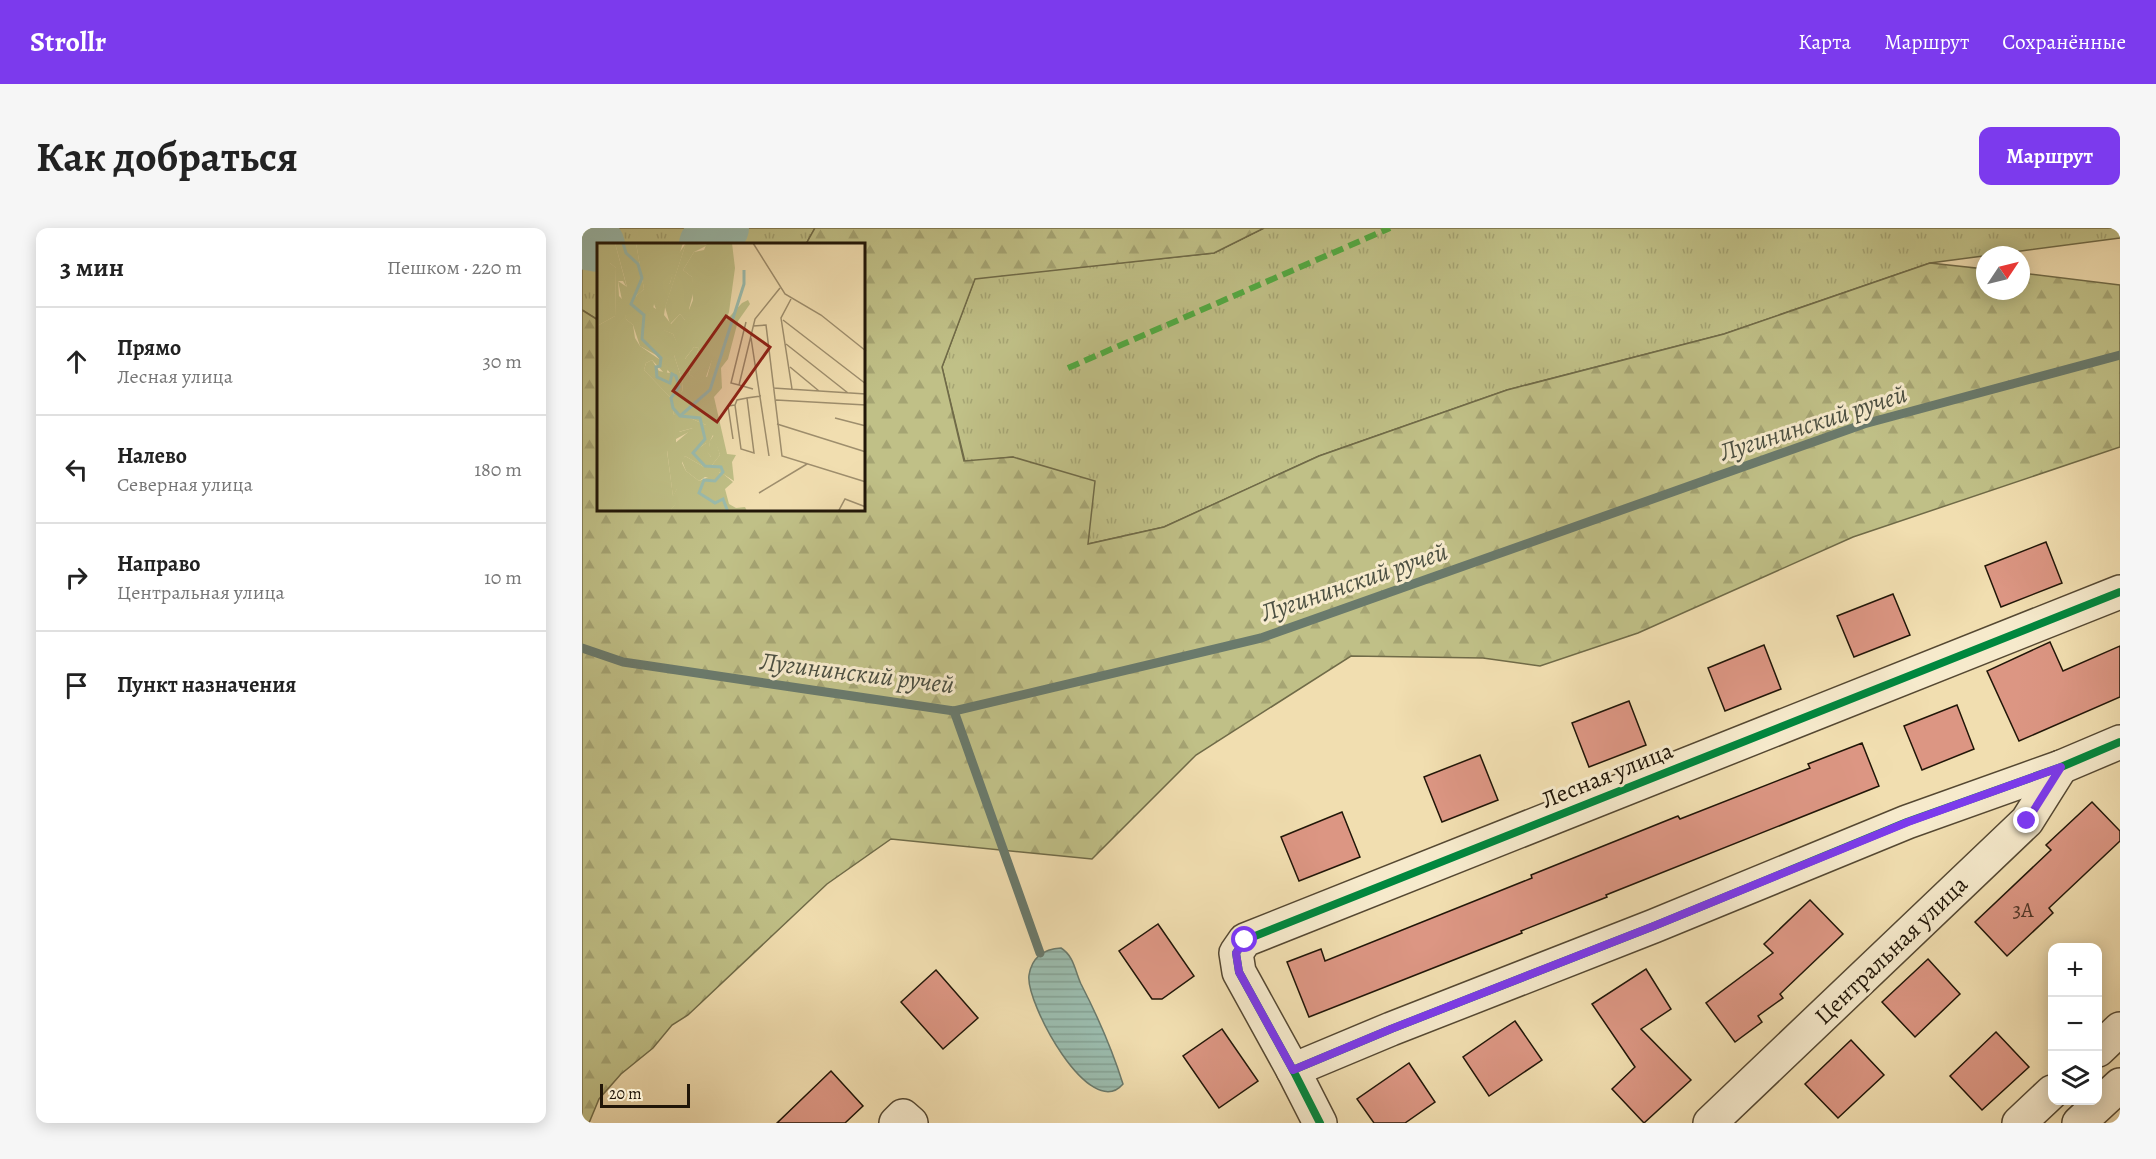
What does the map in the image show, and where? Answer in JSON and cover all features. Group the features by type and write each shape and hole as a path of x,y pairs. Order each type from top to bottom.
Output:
{"street":[{"name":"Лесная улица","path":"1320,1123 1239,972 1236,953 1245,940 2120,592"},
{"path":"1293,1070 1908,822 2061,767 2120,742"},
{"name":"Центральная улица","path":"1710,1123 2027,821 2061,767"},
{"path":"2102,1045 2120,1029"},
{"path":"2079,1123 2120,1085"},
{"path":"2019,1123 2048,1096"},
{"path":"896,1123 903,1116 911,1123"}],"green space":[{"path":"582,228 815,228 807,243 597,243 597,319 582,310"},
{"path":"815,228 1264,228 1214,253 975,279 942,367 964,461 1013,457 1095,481 1088,544 1164,527 1319,456 1507,390 1724,334 1930,263 1976,268 1976,300 2030,300 2030,274 2120,285 2120,447 1853,537 1638,633 1540,666 1483,658 1351,656 1196,755 1092,859 891,839 827,884 688,1015 672,1025 653,1048 621,1074 599,1099 589,1123 582,1123 582,310 597,319 597,512 866,512 866,243 807,243"},
{"path":"1264,228 2120,228 2120,238 2030,250 2030,246 1976,246 1976,257 1930,263 1724,334 1507,390 1319,456 1164,527 1088,544 1013,457 965,462 942,367 975,278 1214,253"}],"shaded area":[{"path":"1061,948 1071,959 1119,1071 1123,1084 1109,1092 1094,1087 1078,1074 1048,1032 1037,1009 1029,975 1033,963 1044,952"}],"building":[{"path":"2046,542 2062,583 2001,607 1985,566"},
{"path":"1893,594 1910,635 1854,657 1837,616"},
{"path":"2050,642 2063,671 2120,646 2120,697 2019,741 1987,671"},
{"path":"1764,645 1781,689 1725,711 1708,668"},
{"path":"1629,701 1646,745 1589,767 1572,723"},
{"path":"1957,705 1974,749 1922,770 1904,726"},
{"path":"1862,743 1879,786 1606,895 1607,897 1521,931 1522,933 1309,1017 1287,962 1321,949 1325,961 1532,878 1531,875 1678,816 1680,819 1810,768 1808,764"},
{"path":"1480,755 1498,800 1442,822 1424,777"},
{"path":"2092,802 2120,831 2120,841 2049,908 2053,913 2007,956 1975,922 2051,850 2046,845"},
{"path":"1342,812 1360,857 1299,881 1281,837"},
{"path":"1810,900 1843,934 1780,994 1783,998 1758,1016 1762,1022 1735,1042 1706,1003 1773,953 1764,944"},
{"path":"1158,924 1194,976 1162,999 1152,999 1119,951"},
{"path":"1928,959 1960,994 1915,1037 1882,1002"},
{"path":"1646,969 1671,1009 1641,1029 1691,1080 1644,1123 1612,1089 1635,1067 1592,1004"},
{"path":"936,970 978,1018 943,1049 901,1002"},
{"path":"1515,1021 1542,1060 1489,1096 1463,1057"},
{"path":"1222,1029 1258,1081 1219,1108 1183,1056"},
{"path":"1996,1032 2029,1067 1982,1110 1950,1076"},
{"path":"1851,1040 1884,1075 1838,1118 1805,1084"},
{"path":"1409,1063 1435,1102 1405,1123 1374,1123 1357,1099"},
{"path":"831,1071 863,1106 845,1123 777,1123"}],"waterway":[{"path":"707,243 722,228"},
{"path":"582,242 597,245"},
{"name":"Лугининский ручей","path":"582,648 623,662 954,711 1261,638 1864,424 2120,355"},
{"path":"954,711 1040,953"}],"marked path":[{"path":"1068,368 1390,228"}],"cycle path":[{"path":"1293,1070 1239,972 1236,953 1245,940 2120,592"},
{"path":"1320,1123 1293,1070 1907,822 2061,767 2120,742"}],"route":[{"path":"1245,940 1236,953 1239,972 1293,1070 1908,822 2061,767 2027,821"}]}
